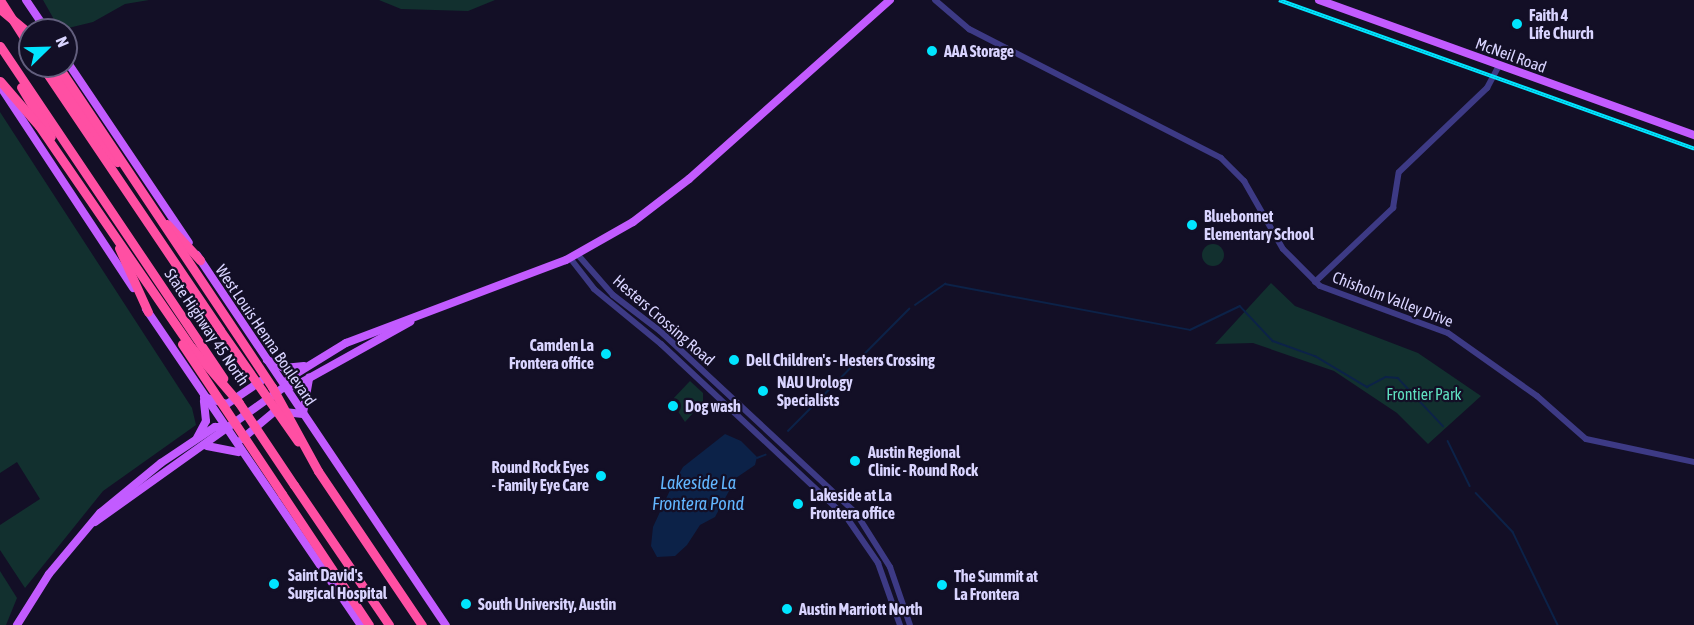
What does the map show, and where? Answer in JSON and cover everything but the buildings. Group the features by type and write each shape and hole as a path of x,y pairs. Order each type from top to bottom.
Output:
{"highway":[{"path":"0,0 18,27"},
{"path":"0,9 18,26"},
{"path":"1,48 110,231 148,312"},
{"name":"State Highway 45 North","path":"1,48 389,625"},
{"name":"State Highway 45 North","path":"50,78 422,625"},
{"path":"57,78 138,193 200,260"},
{"path":"66,78 272,387 318,471"},
{"path":"0,81 53,144 369,625"},
{"path":"154,295 239,403"}],"main road":[{"path":"26,0 38,18"},
{"path":"17,625 49,574 131,486 196,440 224,427 284,387 308,365 346,343 574,256 689,179 890,0"},
{"name":"McNeil Road","path":"1319,0 1694,135"},
{"name":"West Louis Henna Boulevard","path":"78,78 446,625"},
{"path":"0,86 203,396 361,625"},
{"path":"284,387 310,377 424,314"},
{"path":"203,396 227,404 239,398 260,382 266,359 284,368 308,365"},
{"path":"243,455 241,441 249,428 275,411 303,414 310,377"},
{"path":"196,440 206,422 203,396"},
{"path":"95,522 205,447 224,427"},
{"path":"205,447 225,446 243,455"}],"street":[{"name":"Chisholm Valley Drive","path":"935,0 969,29 1221,158 1240,175 1280,244 1315,282 1448,333 1531,391 1586,439 1694,462"},
{"path":"1315,282 1393,208 1399,172 1469,102 1499,65"},
{"name":"Hesters Crossing Road","path":"574,256 607,301 661,344 848,518 878,562 900,625"},
{"name":"Hesters Crossing Road","path":"574,256 601,284 639,315 856,513 890,567 910,625"},
{"path":"607,301 639,315"}],"green space":[{"path":"43,0 149,0 125,4 93,22 78,26 78,18 53,18"},
{"path":"379,0 495,0 468,11 401,9"},
{"path":"0,112 192,408 196,425 103,491 25,588 0,550 0,525 40,499 17,462 0,473"},
{"path":"1213,244 1221,247 1224,255 1221,263 1213,266 1205,263 1202,255 1205,247"},
{"name":"Frontier Park","path":"1271,283 1295,306 1418,353 1481,396 1428,444 1397,413 1334,371 1253,343 1215,344"},
{"path":"690,381 703,393 703,402 685,422 671,401"},
{"path":"0,571 17,598 6,625 0,625"}],"water":[{"name":"Lakeside La Frontera Pond","path":"725,434 741,441 757,457 755,465 736,478 715,517 700,525 687,545 675,556 657,557 651,546 653,527 671,488 683,467"}],"waterway":[{"path":"915,305 945,284 1190,330 1240,306 1273,341 1315,356 1367,387 1386,377 1398,378 1443,426"},
{"path":"788,431 909,309"},
{"path":"1448,441 1470,486"},
{"path":"757,458 765,455"},
{"path":"1476,493 1513,532 1558,625"}],"railway":[{"path":"1279,0 1694,149"}],"place":[{"name":"Faith 4 Life Church","path":"1517,24"},
{"name":"AAA Storage","path":"932,51"},
{"name":"Bluebonnet Elementary School","path":"1192,225"},
{"name":"Camden La Frontera office","path":"606,354"},
{"name":"Dell Children's - Hesters Crossing","path":"734,360"},
{"name":"NAU Urology Specialists","path":"763,391"},
{"name":"Dog wash","path":"673,406"},
{"name":"Austin Regional Clinic - Round Rock","path":"855,461"},
{"name":"Round Rock Eyes - Family Eye Care","path":"601,476"},
{"name":"Lakeside at La Frontera office","path":"798,504"},
{"name":"Saint David's Surgical Hospital","path":"274,584"},
{"name":"The Summit at La Frontera","path":"942,585"},
{"name":"South University, Austin","path":"466,604"},
{"name":"Austin Marriott North","path":"787,609"}]}
